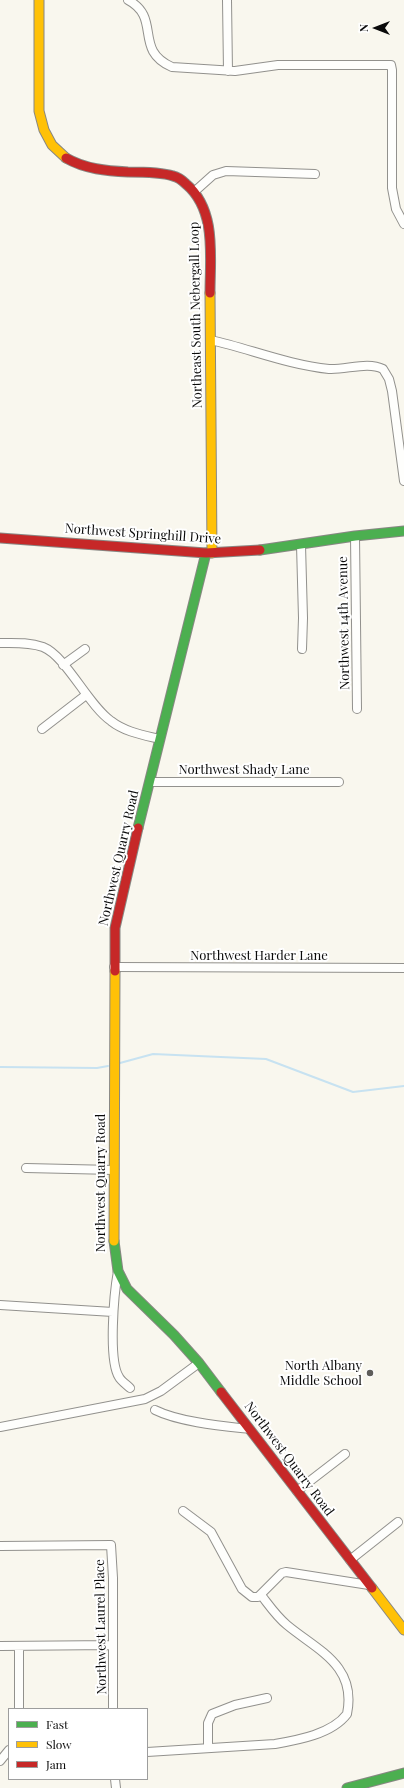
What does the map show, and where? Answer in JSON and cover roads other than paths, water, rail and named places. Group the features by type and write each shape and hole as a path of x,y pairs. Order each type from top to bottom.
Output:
{"street":[{"name":"Northeast South Nebergall Loop","path":"39,0 39,110 43,128 53,147 67,160 89,169 174,176 181,180 194,192 206,210 209,236 211,340 209,553"},
{"path":"128,0 135,4 144,16 147,24 149,45 152,52 163,63 172,67 228,71 272,66 391,65 392,188 396,209 404,224"},
{"path":"227,0 228,71"},
{"path":"194,192 213,175 226,171 315,174"},
{"path":"211,340 289,361 328,369 371,365 383,369 389,379 392,391 404,481"},
{"name":"Northwest Springhill Drive","path":"0,538 209,553 262,550 354,536 404,531"},
{"name":"Northwest 14th Avenue","path":"354,536 357,709"},
{"path":"301,545 303,610 302,649"},
{"name":"Northwest Quarry Road","path":"130,1388 119,1377 114,1365 113,1312 118,1271 114,1247 114,938 119,907 160,739 209,553"},
{"path":"0,643 35,644 44,648 64,665 86,695 103,714 118,726 160,739"},
{"path":"64,665 85,649"},
{"path":"42,729 86,695"},
{"name":"Northwest Shady Lane","path":"150,782 339,782"},
{"name":"Northwest Harder Lane","path":"114,967 404,968"},
{"path":"26,1168 114,1170"},
{"name":"Northwest Quarry Road","path":"118,1271 133,1295 174,1335 199,1363 404,1630"},
{"path":"0,1305 113,1312"},
{"path":"0,1428 146,1399 161,1391 199,1363"},
{"path":"155,1410 167,1415 210,1424 249,1429"},
{"path":"297,1491 345,1454"},
{"path":"183,1511 211,1532 242,1589 252,1597 258,1597 261,1595 282,1573 286,1572 369,1585"},
{"path":"350,1560 398,1522"},
{"name":"Northwest Laurel Place","path":"0,1546 111,1545 113,1578 113,1708"},
{"path":"148,1752 275,1744 299,1740 314,1735 336,1724 347,1714 349,1699 347,1687 340,1669 329,1656 280,1619 261,1595"},
{"path":"0,1646 113,1645"},
{"path":"19,1646 19,1708"},
{"path":"208,1747 208,1723 212,1714 235,1705 267,1698"},
{"path":"0,1761 8,1751"},
{"path":"347,1788 404,1773"}],"waterway":[{"path":"120,1063 153,1054 266,1059 353,1092 404,1086"},
{"path":"0,1067 97,1068 108,1066"}],"place":[{"name":"North Albany Middle School","path":"370,1373"}]}
